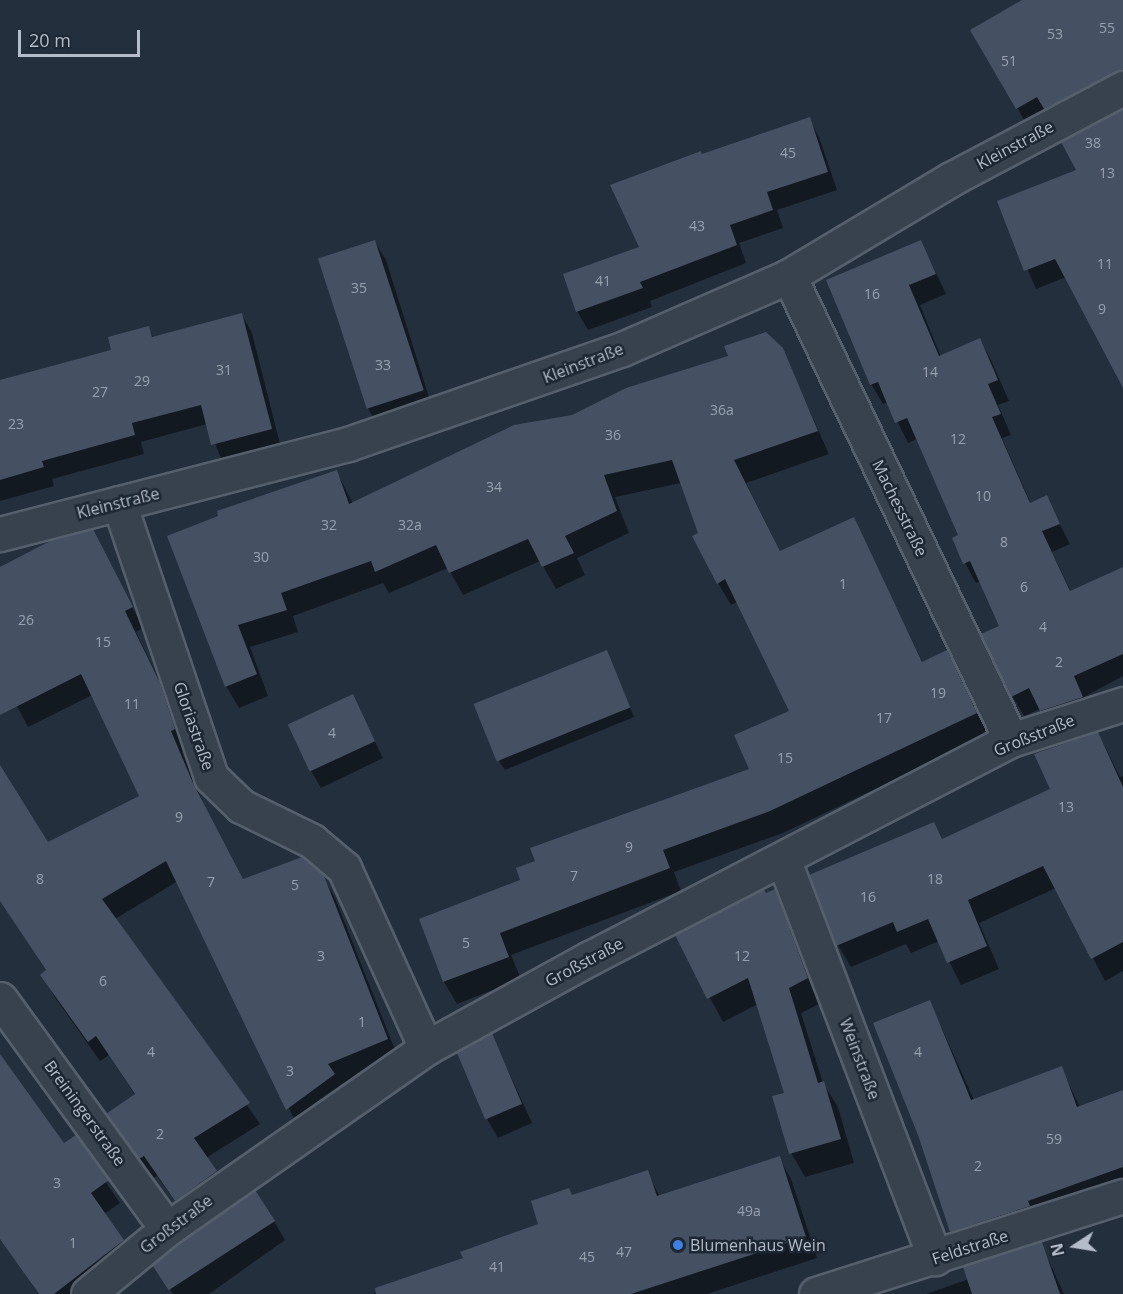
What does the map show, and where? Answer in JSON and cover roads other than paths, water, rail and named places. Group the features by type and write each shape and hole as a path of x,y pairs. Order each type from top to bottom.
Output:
{"street":[{"name":"Kleinstraße","path":"0,534 348,444 489,398 622,349 789,276 951,179 1123,88"},
{"name":"Machesstraße","path":"789,276 1011,740"},
{"name":"Gloriastraße","path":"119,503 211,777 242,806 312,841 344,868 426,1048"},
{"name":"Großstraße","path":"88,1294 167,1229 426,1048 590,958 784,861 1011,740 1123,704"},
{"name":"Weinstraße","path":"784,861 935,1258"},
{"name":"Breiningerstraße","path":"0,999 167,1229"},
{"name":"Feldstraße","path":"816,1294 935,1258 1123,1196"}],"place":[{"name":"Blumenhaus Wein","path":"678,1245"}]}
